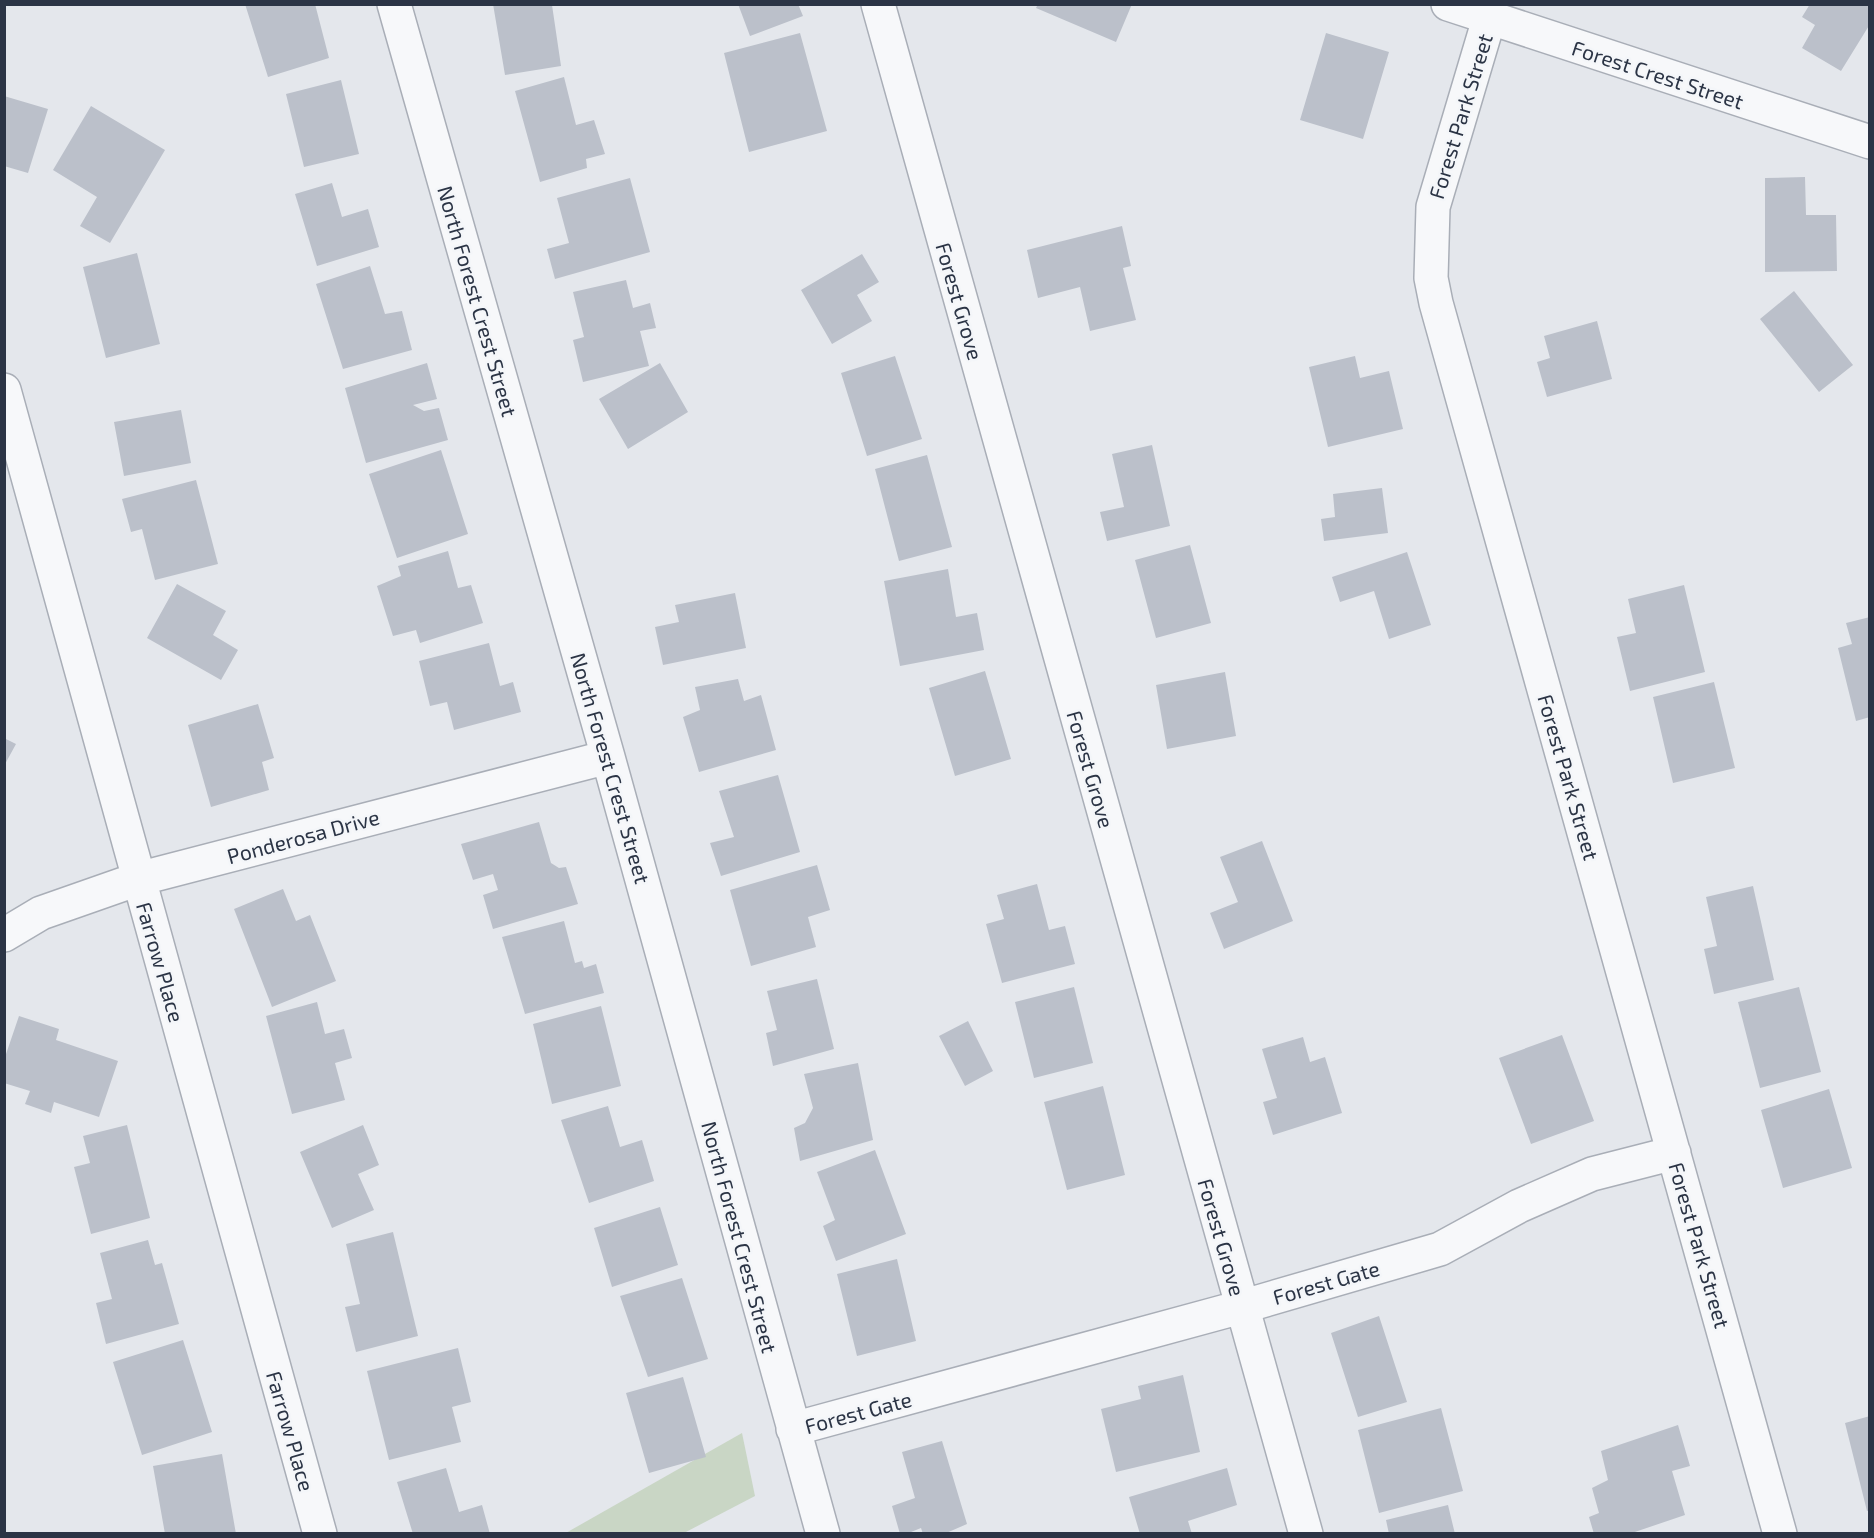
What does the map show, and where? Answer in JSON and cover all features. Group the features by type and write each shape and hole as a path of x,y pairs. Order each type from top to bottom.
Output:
{"street":[{"name":"North Forest Crest Street","path":"394,4 608,757 823,1533"},
{"name":"Forest Grove","path":"878,4 1306,1533"},
{"name":"Forest Crest Street","path":"1448,4 1869,142"},
{"name":"Forest Park Street","path":"1489,19 1433,207 1431,278 1436,303 1780,1533"},
{"name":"Farrow Place","path":"4,390 320,1533"},
{"name":"Ponderosa Drive","path":"4,935 41,913 138,879 608,757"},
{"name":"Forest Gate","path":"793,1429 1241,1307 1440,1249 1520,1206 1592,1174 1674,1153"}],"green space":[{"path":"742,1433 755,1496 684,1533 564,1534"}],"building":[{"path":"245,4 315,4 329,58 268,77"},
{"path":"493,4 552,5 561,66 505,75"},
{"path":"738,4 798,4 803,16 750,36"},
{"path":"1038,4 1132,4 1116,42 1036,8"},
{"path":"1810,4 1870,4 1870,24 1841,71 1802,48 1815,25 1802,17"},
{"path":"800,33 827,131 749,152 724,53"},
{"path":"1326,33 1389,52 1363,139 1300,120"},
{"path":"564,77 576,125 594,120 605,154 586,159 587,168 540,182 515,91"},
{"path":"341,80 359,154 304,167 286,94"},
{"path":"4,96 48,109 28,173 4,166"},
{"path":"91,106 165,150 110,243 80,226 97,197 53,170"},
{"path":"1805,177 1806,215 1836,215 1837,271 1765,272 1765,178"},
{"path":"630,178 650,252 555,279 547,249 569,243 557,198"},
{"path":"332,183 342,217 368,209 379,247 317,266 295,194"},
{"path":"1122,226 1131,266 1123,268 1136,320 1090,331 1080,287 1038,298 1027,250"},
{"path":"137,253 160,344 106,358 83,267"},
{"path":"862,254 879,282 857,295 872,321 832,344 801,290"},
{"path":"370,266 385,314 402,311 412,350 343,369 316,284"},
{"path":"626,280 633,308 650,303 656,328 640,331 649,366 583,382 573,340 584,337 573,292"},
{"path":"1794,291 1853,365 1819,392 1760,319"},
{"path":"1597,321 1612,379 1547,397 1537,362 1550,358 1544,336"},
{"path":"895,356 922,439 867,456 841,373"},
{"path":"1355,356 1360,378 1389,371 1403,429 1328,447 1309,367"},
{"path":"427,363 437,399 413,405 424,411 439,408 448,440 366,463 345,388"},
{"path":"660,363 688,412 628,449 599,399"},
{"path":"181,410 191,463 124,476 114,422"},
{"path":"1152,445 1170,526 1107,541 1100,512 1124,507 1112,454"},
{"path":"441,450 468,534 397,558 369,474"},
{"path":"927,455 952,547 899,561 875,469"},
{"path":"196,480 218,564 155,580 142,529 131,532 122,499"},
{"path":"1382,488 1388,533 1324,541 1321,519 1335,517 1333,494"},
{"path":"1190,545 1211,623 1156,638 1135,560"},
{"path":"448,551 458,588 471,585 483,623 420,643 416,630 393,636 377,586 401,576 398,566"},
{"path":"1407,552 1431,625 1389,639 1374,591 1340,602 1332,577"},
{"path":"948,569 956,617 977,613 984,650 900,666 884,581"},
{"path":"177,584 226,611 213,635 238,650 221,680 147,638"},
{"path":"1684,585 1705,672 1630,691 1617,637 1636,633 1628,599"},
{"path":"735,593 746,648 663,665 655,627 679,622 675,605"},
{"path":"1870,617 1870,717 1856,721 1838,648 1852,644 1846,623"},
{"path":"489,643 500,686 513,682 521,712 454,730 447,702 430,706 419,661"},
{"path":"985,671 1011,759 955,776 929,688"},
{"path":"1225,672 1236,736 1167,749 1156,685"},
{"path":"738,679 744,701 761,695 776,750 699,772 683,717 700,710 695,687"},
{"path":"1714,682 1735,768 1673,783 1653,697"},
{"path":"258,704 274,758 262,762 269,790 211,807 188,725"},
{"path":"4,738 16,744 4,766"},
{"path":"778,775 800,852 721,876 710,843 734,837 719,791"},
{"path":"539,822 551,863 559,868 566,867 578,904 493,929 483,895 498,890 493,874 473,880 461,844"},
{"path":"1262,841 1293,921 1224,949 1210,913 1238,902 1220,857"},
{"path":"817,865 830,910 808,917 816,947 751,966 730,890"},
{"path":"1037,884 1049,930 1065,926 1075,964 1002,983 986,924 1004,919 997,895"},
{"path":"1753,886 1774,980 1714,994 1704,949 1717,946 1706,897"},
{"path":"283,889 296,921 310,915 336,981 272,1007 234,909"},
{"path":"564,921 575,963 582,961 584,968 596,964 604,993 525,1014 502,937"},
{"path":"817,979 834,1049 773,1066 766,1033 777,1030 767,991"},
{"path":"1074,987 1093,1063 1034,1078 1015,1002"},
{"path":"1799,987 1821,1072 1760,1088 1738,1002"},
{"path":"317,1002 325,1034 344,1029 352,1058 335,1063 345,1100 292,1114 266,1016"},
{"path":"601,1006 621,1086 552,1104 533,1024"},
{"path":"19,1016 59,1029 56,1040 118,1061 99,1117 54,1102 51,1113 25,1104 30,1091 4,1083 4,1060"},
{"path":"968,1021 993,1071 965,1086 939,1036"},
{"path":"1562,1035 1594,1121 1531,1144 1499,1058"},
{"path":"1303,1037 1310,1062 1325,1057 1342,1113 1273,1135 1263,1102 1277,1098 1262,1049"},
{"path":"858,1063 873,1140 800,1161 794,1128 805,1123 813,1108 804,1074"},
{"path":"1103,1086 1125,1175 1067,1190 1044,1102"},
{"path":"1829,1089 1852,1168 1783,1188 1761,1110"},
{"path":"608,1106 620,1147 642,1140 654,1181 589,1203 561,1120"},
{"path":"127,1125 150,1218 91,1234 74,1167 90,1163 83,1136"},
{"path":"363,1125 379,1165 358,1174 374,1210 332,1228 300,1152"},
{"path":"875,1150 906,1234 836,1261 823,1226 835,1220 817,1172"},
{"path":"660,1207 678,1265 612,1287 594,1228"},
{"path":"393,1232 418,1336 356,1352 345,1307 360,1304 346,1244"},
{"path":"148,1240 155,1265 162,1263 179,1324 106,1344 96,1303 112,1299 100,1253"},
{"path":"897,1259 916,1341 857,1356 837,1274"},
{"path":"682,1278 708,1359 648,1377 620,1296"},
{"path":"1379,1316 1407,1402 1358,1417 1331,1333"},
{"path":"183,1340 212,1432 142,1455 113,1362"},
{"path":"458,1348 471,1402 452,1407 461,1442 389,1460 367,1371"},
{"path":"1183,1375 1200,1452 1116,1472 1101,1409 1141,1399 1138,1386"},
{"path":"683,1377 706,1457 649,1473 626,1393"},
{"path":"1441,1408 1463,1491 1379,1513 1358,1430"},
{"path":"1870,1416 1870,1510 1867,1511 1845,1423"},
{"path":"1678,1425 1690,1466 1672,1471 1685,1515 1629,1534 1594,1534 1589,1517 1599,1513 1592,1488 1608,1480 1601,1451"},
{"path":"942,1441 967,1524 944,1534 923,1534 921,1528 900,1534 892,1506 915,1498 902,1452"},
{"path":"222,1454 236,1534 165,1534 153,1466"},
{"path":"446,1468 459,1512 482,1505 490,1534 413,1534 397,1482"},
{"path":"1227,1468 1237,1505 1188,1521 1192,1534 1140,1534 1129,1497"},
{"path":"1448,1505 1455,1534 1389,1534 1386,1520"}]}
